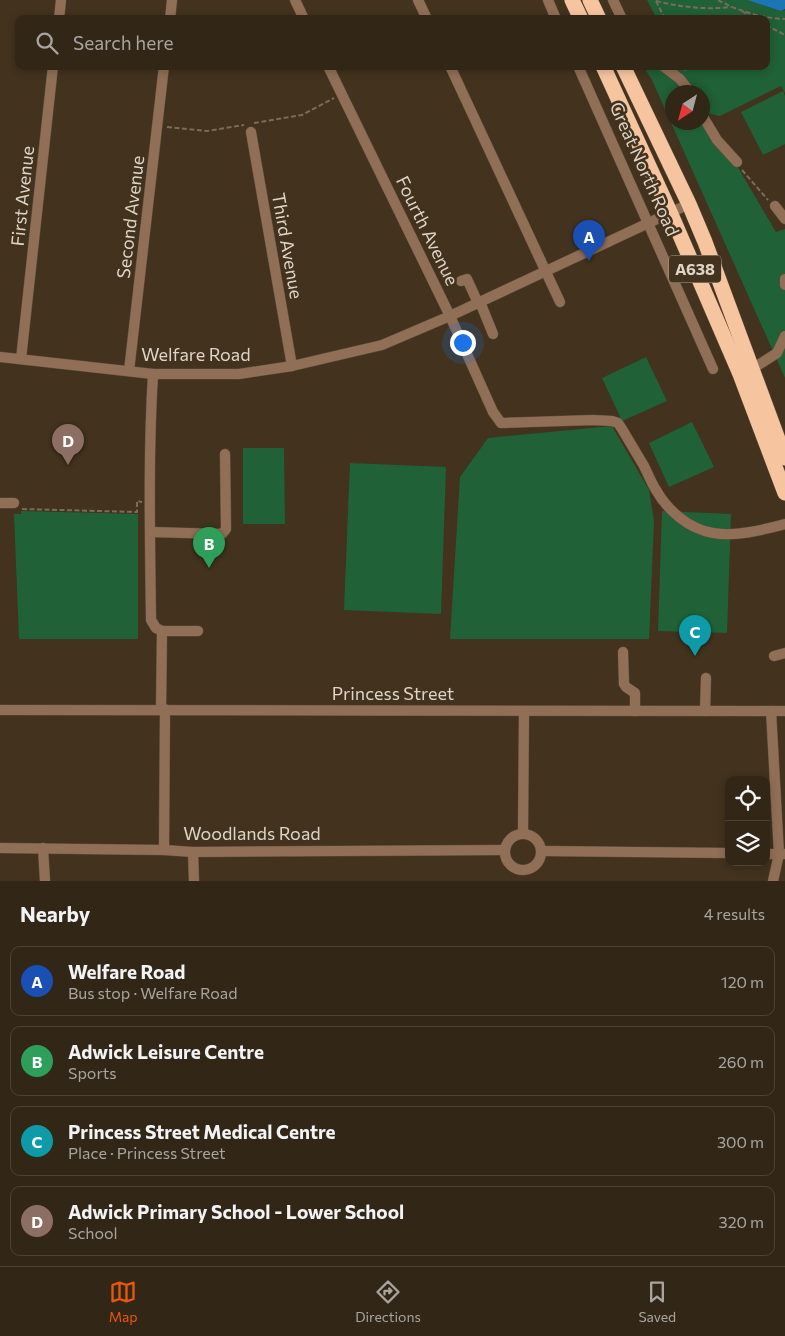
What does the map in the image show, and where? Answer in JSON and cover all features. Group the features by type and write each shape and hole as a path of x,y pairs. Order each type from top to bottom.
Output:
{"highway":[{"path":"572,0 579,15"},
{"path":"590,0 597,15"},
{"name":"Great North Road","path":"606,70 747,390 785,493"},
{"name":"Great North Road","path":"625,70 689,204 705,242 785,458"}],"street":[{"path":"59,15 61,0"},
{"path":"170,15 172,0"},
{"path":"295,0 302,15"},
{"path":"418,0 425,15"},
{"path":"548,0 554,15"},
{"path":"598,0 605,15"},
{"path":"613,0 620,15"},
{"name":"First Avenue","path":"21,359 53,70"},
{"name":"Second Avenue","path":"129,371 164,70"},
{"name":"Fourth Avenue","path":"330,70 450,316 494,412 501,423 593,420 618,423 664,502 678,516 701,530 714,534 735,533 785,524"},
{"path":"452,70 560,302"},
{"name":"Great North Road","path":"580,70 713,369"},
{"path":"632,70 635,78 637,95"},
{"path":"668,70 685,85"},
{"path":"710,128 717,140 737,162"},
{"name":"Third Avenue","path":"251,132 292,366"},
{"name":"Welfare Road","path":"0,357 153,374 240,374 292,366 382,345 450,316 689,204"},
{"path":"776,206 785,219"},
{"path":"460,281 467,278 493,334"},
{"path":"785,279 785,285"},
{"path":"752,369 777,353 785,336"},
{"path":"153,374 149,436 151,620 156,628 162,631 198,631"},
{"path":"151,532 222,534 226,529 225,454"},
{"path":"0,503 17,506"},
{"path":"162,631 164,850"},
{"path":"623,652 624,684 635,693 635,711"},
{"path":"774,656 785,653"},
{"path":"705,711 706,678"},
{"name":"Princess Street","path":"0,710 785,711"},
{"path":"523,833 524,711"},
{"path":"770,711 782,854 773,881"},
{"path":"523,833 538,839 542,851 539,862 534,867 519,870 506,859 505,850 509,840 523,833"},
{"name":"Woodlands Road","path":"0,848 194,852 505,850"},
{"path":"43,848 45,881"},
{"path":"542,851 725,853"},
{"path":"194,852 194,881"},
{"path":"525,870 525,881"}],"path":[{"path":"656,0 697,8 715,9 731,7"},
{"path":"656,0 663,15"},
{"path":"718,0 731,7 761,15"},
{"path":"738,9 748,15"},
{"path":"770,17 785,19"},
{"path":"770,27 785,35"},
{"path":"157,126 207,131 249,124 302,114 342,95"},
{"path":"737,162 762,195 776,206"},
{"path":"17,506 137,512 137,501 149,503"}],"green space":[{"path":"647,0 717,0 721,2 721,0 747,0 781,11 785,10 785,93 781,86 720,116 710,114 710,85 665,85 665,109 646,70 770,70 770,15 655,15"},
{"path":"783,91 785,96 785,144 763,155 741,112"},
{"path":"674,130 708,130 730,154 776,232 785,229 785,378"},
{"path":"646,357 667,401 622,421 602,378"},
{"path":"692,422 714,467 669,487 649,443"},
{"path":"612,426 649,490 654,521 649,639 450,639 460,477 488,438"},
{"path":"243,448 284,448 285,524 243,524"},
{"path":"350,463 446,467 441,614 344,610"},
{"path":"21,511 138,514 138,639 19,639 14,514 21,514"},
{"path":"662,511 731,514 727,633 658,631"}],"water":[{"path":"747,0 785,0 785,9 781,11"}],"place":[{"name":"Welfare Road","path":"589,261"},
{"name":"Adwick Primary School - Lower School","path":"68,465"},
{"name":"Adwick Leisure Centre","path":"209,568"},
{"name":"Princess Street Medical Centre","path":"695,656"}]}
